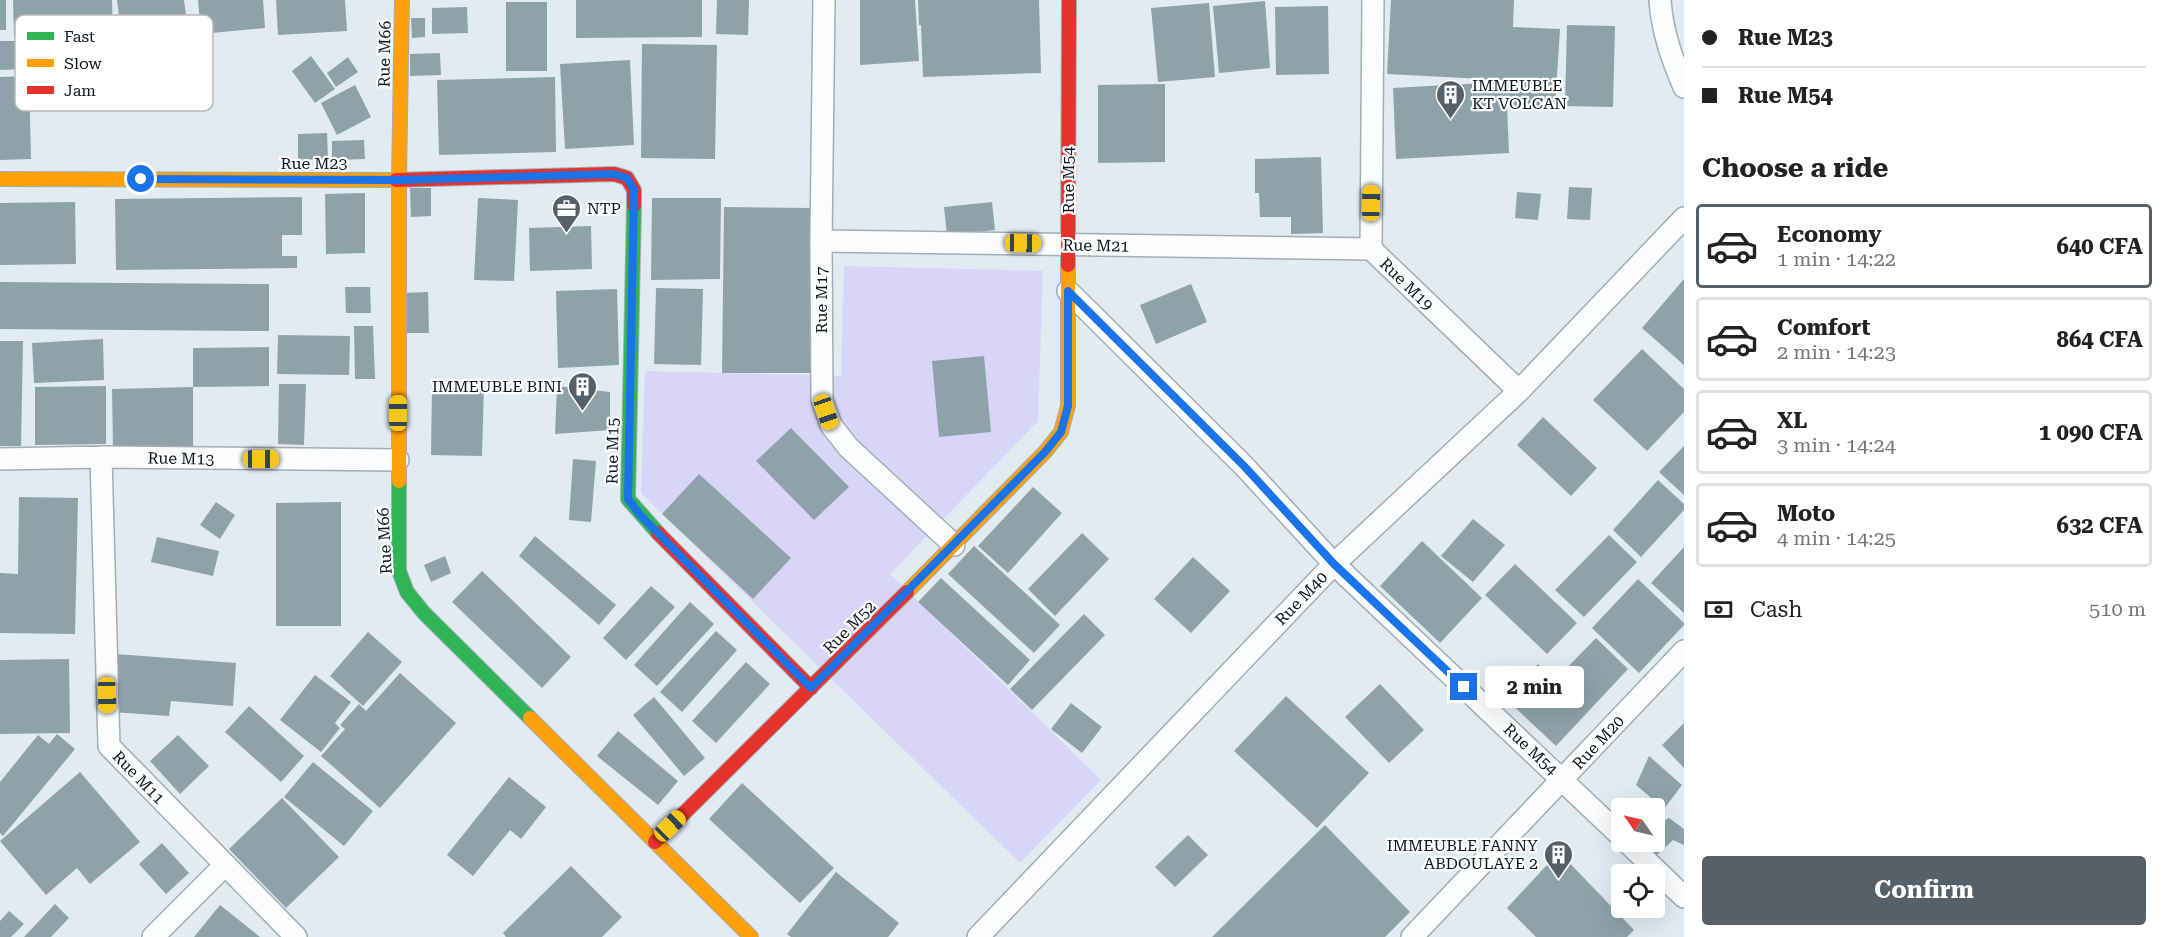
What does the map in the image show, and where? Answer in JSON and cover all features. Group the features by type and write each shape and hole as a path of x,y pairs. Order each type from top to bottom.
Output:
{"street":[{"name":"Rue M66","path":"402,0 399,180 399,571 407,592 424,613 751,937"},
{"name":"Rue M17","path":"824,0 822,400 831,425 848,447 954,545"},
{"name":"Rue M54","path":"1061,432 1068,406 1069,0"},
{"name":"Rue M19","path":"1374,0 1371,249 1519,391"},
{"path":"1660,0 1662,22 1672,60 1684,87"},
{"name":"Rue M23","path":"0,179 399,180 614,174 627,178"},
{"name":"Rue M15","path":"627,178 634,190 628,499 641,516 811,688"},
{"name":"Rue M40","path":"978,937 1334,564 1519,391 1684,218"},
{"name":"Rue M21","path":"821,241 1371,249"},
{"name":"Rue M54","path":"1068,291 1244,466 1334,564 1611,826"},
{"name":"Rue M52","path":"655,842 954,545 1045,452 1061,432"},
{"name":"Rue M13","path":"0,459 101,457 398,460"},
{"name":"Rue M11","path":"101,457 109,746 296,937"},
{"name":"Rue M20","path":"1412,937 1684,651"},
{"path":"1637,852 1684,897"},
{"path":"153,937 224,866"}],"shaded area":[{"path":"844,266 1043,271 1038,421 890,574 1101,780 1020,863 641,493 645,371 841,376"}],"building":[{"path":"0,0 6,0 6,30 0,30"},
{"path":"13,0 112,0 112,15 15,15 14,37"},
{"path":"117,0 184,0 186,15 119,15"},
{"path":"198,0 263,0 265,28 213,33 213,15 199,15"},
{"path":"276,0 345,0 347,31 278,35"},
{"path":"576,0 702,0 702,37 576,38"},
{"path":"717,0 749,0 748,35 716,34"},
{"path":"860,0 915,0 919,61 860,65"},
{"path":"918,0 1039,0 1041,73 923,77"},
{"path":"1391,0 1514,0 1513,27 1560,29 1555,108 1507,106 1509,153 1396,159 1393,88 1502,82 1502,80 1387,74"},
{"path":"1265,1 1270,68 1219,73 1213,6"},
{"path":"506,2 547,2 547,71 506,71"},
{"path":"1209,3 1215,77 1158,82 1151,8"},
{"path":"1328,6 1329,74 1276,75 1275,7"},
{"path":"467,7 468,33 432,34 432,8"},
{"path":"411,18 425,18 425,37 412,38"},
{"path":"1567,25 1615,26 1613,107 1565,106"},
{"path":"0,41 15,41 15,69 0,70"},
{"path":"642,44 717,45 715,159 641,158"},
{"path":"440,53 441,75 410,76 410,54"},
{"path":"311,56 335,89 315,103 292,71"},
{"path":"348,57 358,72 336,87 327,73"},
{"path":"630,60 634,145 565,149 560,64"},
{"path":"15,76 15,111 30,111 31,159 0,160 0,77"},
{"path":"555,77 556,152 439,155 437,80"},
{"path":"1165,84 1165,162 1098,163 1098,85"},
{"path":"355,85 371,117 337,135 321,103"},
{"path":"327,133 328,159 298,160 298,134"},
{"path":"364,140 365,159 332,160 332,141"},
{"path":"1321,157 1323,233 1291,234 1291,217 1260,217 1259,193 1255,193 1255,159"},
{"path":"1569,187 1592,188 1590,220 1567,219"},
{"path":"410,188 431,188 431,216 411,217"},
{"path":"1517,192 1541,194 1538,220 1515,218"},
{"path":"365,193 365,253 326,254 325,194"},
{"path":"302,197 302,235 282,235 282,256 297,256 297,268 116,270 115,199"},
{"path":"478,198 518,200 514,281 474,280"},
{"path":"652,198 721,198 720,279 651,280"},
{"path":"75,202 76,264 0,265 0,203"},
{"path":"992,202 995,230 947,235 944,207"},
{"path":"724,207 812,208 810,373 722,373"},
{"path":"591,226 592,269 530,271 529,228"},
{"path":"1684,279 1684,365 1642,328"},
{"path":"0,282 269,284 269,331 0,329"},
{"path":"1191,284 1207,322 1156,344 1140,305"},
{"path":"345,287 370,287 371,313 346,313"},
{"path":"656,288 703,289 701,365 654,364"},
{"path":"617,289 619,365 558,368 556,291"},
{"path":"428,292 429,333 401,333 401,293"},
{"path":"354,326 373,326 375,379 355,379"},
{"path":"278,335 350,336 349,375 277,374"},
{"path":"103,339 104,380 34,383 32,343"},
{"path":"0,341 23,341 21,446 0,446"},
{"path":"269,347 269,386 193,387 193,348"},
{"path":"1642,349 1684,389 1684,412 1647,451 1593,400"},
{"path":"984,356 991,432 939,437 932,361"},
{"path":"279,384 306,384 304,445 278,444"},
{"path":"106,386 106,444 35,445 35,387"},
{"path":"432,386 484,387 482,456 431,455"},
{"name":"IMMEUBLE BINI","path":"557,386 610,392 610,430 555,434"},
{"path":"193,387 193,448 113,450 112,389"},
{"path":"1543,417 1597,468 1571,496 1517,445"},
{"path":"791,428 849,487 814,520 756,461"},
{"path":"1684,446 1684,495 1659,472"},
{"path":"573,459 596,461 591,522 569,520"},
{"path":"699,474 791,558 753,599 662,514"},
{"path":"1658,480 1684,504 1684,510 1641,557 1613,530"},
{"path":"1033,487 1062,513 1008,573 978,546"},
{"path":"19,497 78,498 75,634 0,633 0,573 18,574"},
{"path":"216,502 235,515 220,539 200,525"},
{"path":"341,502 341,626 276,626 276,503"},
{"path":"1473,519 1505,545 1473,582 1441,556"},
{"path":"1082,533 1109,559 1055,616 1028,589"},
{"path":"1609,535 1637,562 1584,617 1555,590"},
{"path":"535,536 616,605 599,625 519,556"},
{"path":"157,537 219,551 213,576 151,562"},
{"path":"1422,541 1482,598 1440,643 1380,586"},
{"path":"974,546 1060,625 1034,653 948,574"},
{"path":"1684,547 1684,613 1651,583"},
{"path":"445,556 451,573 431,582 424,565"},
{"path":"1193,557 1230,591 1191,633 1154,599"},
{"path":"1515,564 1577,623 1547,654 1485,595"},
{"path":"482,571 571,657 542,688 452,602"},
{"path":"941,578 1030,660 1008,685 918,602"},
{"path":"1638,579 1684,623 1639,673 1592,628"},
{"path":"651,586 675,607 626,660 603,638"},
{"path":"690,602 714,624 657,686 634,665"},
{"path":"1084,614 1105,635 1032,710 1010,689"},
{"path":"716,631 737,650 682,712 660,692"},
{"path":"368,632 402,662 363,706 330,676"},
{"path":"1596,638 1628,669 1556,746 1506,699 1538,664 1555,680"},
{"path":"116,654 236,663 233,706 171,701 169,716 112,712"},
{"path":"69,659 70,733 0,734 0,660"},
{"path":"746,662 770,684 716,743 692,721"},
{"path":"400,673 456,723 380,808 321,756 345,729 340,725 359,704 366,711"},
{"path":"315,675 351,702 335,723 340,728 321,752 280,720"},
{"path":"1380,684 1424,730 1389,763 1345,717"},
{"path":"1286,696 1369,773 1317,828 1234,751"},
{"path":"654,697 705,758 684,776 633,715"},
{"path":"1071,703 1102,727 1082,753 1051,729"},
{"path":"249,706 304,756 281,782 225,732"},
{"path":"1684,723 1684,768 1662,745"},
{"path":"618,731 678,781 658,805 597,756"},
{"path":"57,734 75,749 3,836 0,833 0,782 38,735 49,744"},
{"path":"178,735 209,766 180,794 150,761"},
{"path":"1649,756 1682,785 1665,808 1665,798 1651,798 1636,785"},
{"path":"313,762 373,811 344,846 284,797"},
{"path":"80,772 140,842 90,884 77,868 46,895 0,841"},
{"path":"509,777 546,807 521,839 510,830 473,876 447,855"},
{"path":"742,783 834,868 800,903 709,819"},
{"path":"282,798 339,857 286,908 229,849"},
{"path":"1669,818 1684,829 1684,845 1673,840 1665,848 1665,820"},
{"path":"1325,825 1410,912 1385,937 1212,937"},
{"path":"1188,835 1208,855 1175,887 1155,867"},
{"path":"162,843 189,873 166,894 139,864"},
{"name":"IMMEUBLE FANNY ABDOULAYE 2","path":"1559,852 1611,906 1611,918 1622,918 1634,930 1627,937 1536,937 1507,908"},
{"path":"1650,852 1660,852 1655,857"},
{"path":"571,866 622,917 602,937 506,937 503,933"},
{"path":"836,872 899,923 888,937 791,937 787,934"},
{"path":"55,904 69,918 51,937 24,937"},
{"path":"220,905 260,937 194,937"},
{"path":"9,911 24,924 11,937 0,937 0,921"}],"traffic: fast":[{"path":"634,205 628,499 658,533"},
{"path":"399,481 399,571 407,592 424,613 530,718"}],"traffic: slow":[{"path":"399,481 399,180 402,0"},
{"path":"0,179 396,180"},
{"path":"907,592 1045,452 1061,432 1068,406 1068,265"},
{"path":"530,718 751,937"}],"traffic: jam":[{"path":"1068,265 1069,0"},
{"path":"396,180 614,174 627,178 634,190 634,205"},
{"path":"658,533 811,688"},
{"path":"655,842 907,592"}],"place":[{"name":"IMMEUBLE KT VOLCAN","path":"1451,120"},
{"name":"NTP","path":"566,234"},
{"name":"IMMEUBLE BINI","path":"583,412"},
{"name":"IMMEUBLE FANNY ABDOULAYE 2","path":"1559,880"}],"route":[{"path":"141,179 399,180 614,174 627,178 634,190 628,499 641,516 811,688 1045,452 1061,432 1068,406 1068,291 1244,466 1334,564 1464,687"}]}
